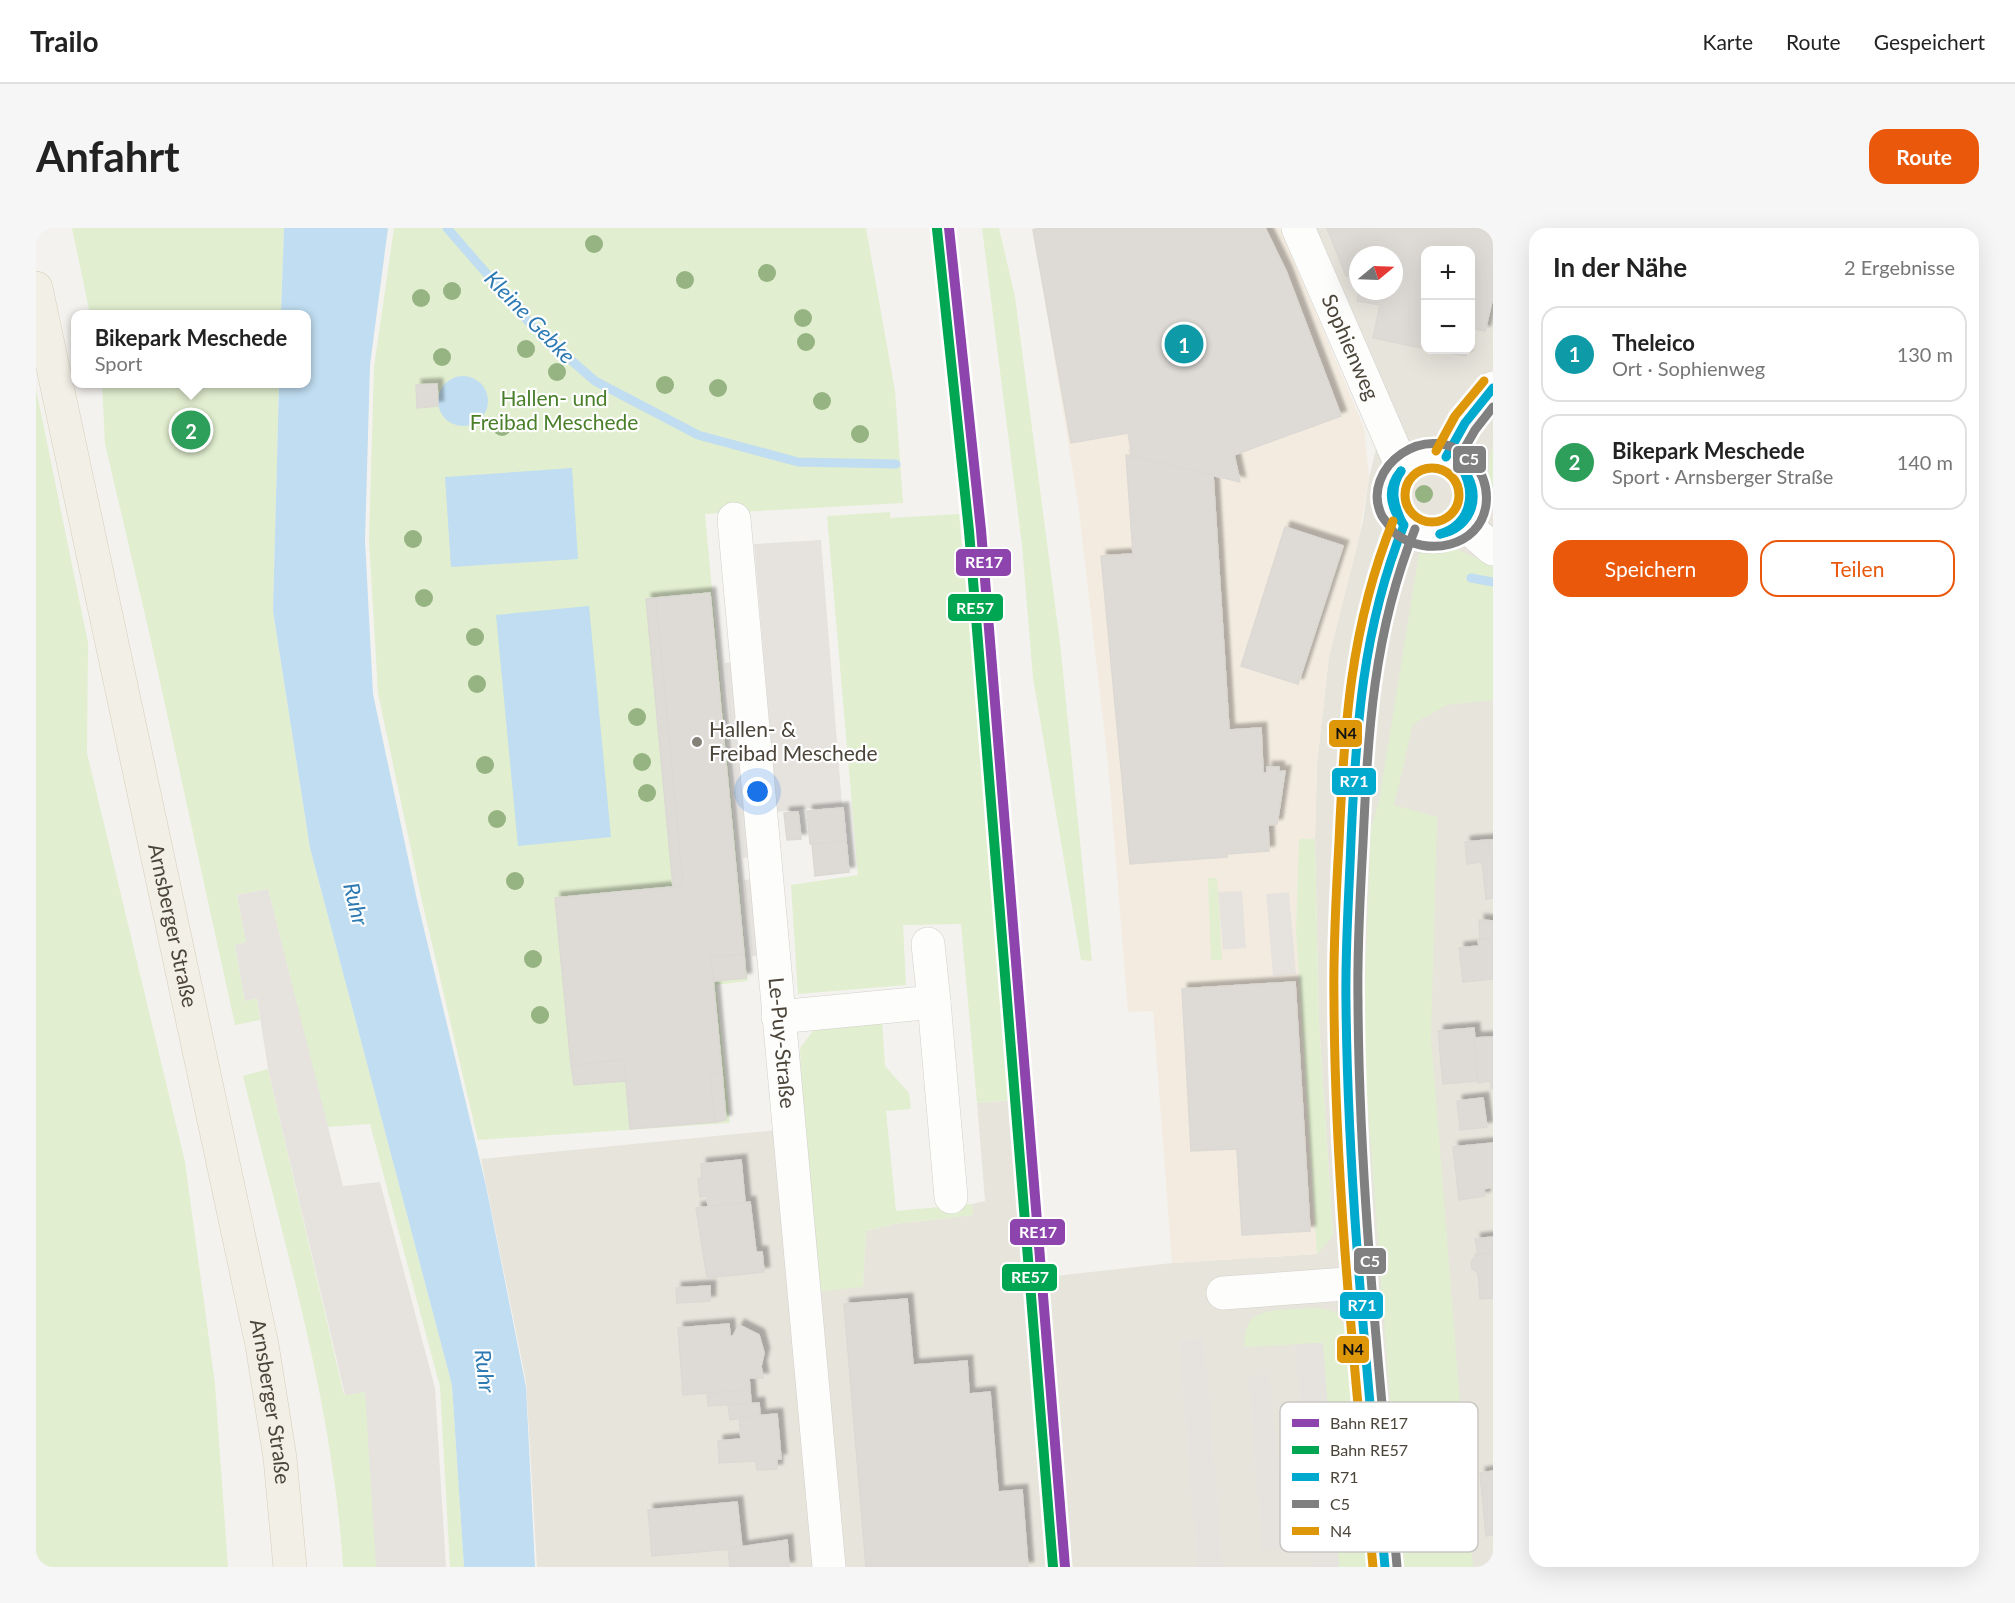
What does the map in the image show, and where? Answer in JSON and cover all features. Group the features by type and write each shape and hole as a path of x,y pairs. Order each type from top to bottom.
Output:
{"main road":[{"name":"Arnsberger Straße","path":"36,288 262,1345 280,1458 290,1567"}],"street":[{"name":"Sophienweg","path":"1298,228 1402,467"},
{"path":"1446,457 1465,423 1493,388"},
{"path":"1424,456 1446,457 1459,464 1473,486 1473,500 1463,523 1455,531 1434,537 1413,532 1397,516 1392,495 1393,483 1402,467 1424,456"},
{"name":"Le-Puy-Straße","path":"734,519 777,1017 829,1567"},
{"path":"1463,523 1493,549"},
{"path":"1370,1402 1360,1283 1346,1023 1353,796 1367,649 1380,590 1404,525"},
{"path":"928,944 951,1197"},
{"path":"777,1017 934,1002"},
{"path":"1223,1293 1360,1283"},
{"path":"1384,1552 1385,1567"}],"shaded area":[{"path":"1033,228 1280,228 1364,428 1369,478 1357,547 1329,656 1317,763 1315,839 1299,839 1296,931 1317,1254 1172,1263 1153,1011 1128,1012 1108,763 1078,503"},
{"path":"1312,228 1493,228 1493,1567 537,1567 526,1381 481,1159 776,1130 863,1287 866,1231 894,1224 973,1215 972,1204 985,1201 977,1103 1013,1100 1028,1279 1172,1263 1317,1254 1333,1235 1319,1023 1315,839 1317,763 1329,656 1363,521 1369,478 1388,399"},
{"path":"821,540 842,805 777,812 754,544"},
{"path":"735,662 753,857 743,858 725,663"},
{"path":"753,879 761,955 752,956 744,880"},
{"path":"268,889 343,1186 380,1182 435,1388 446,1567 376,1567 365,1392 345,1395 268,1069 257,998 245,1001 235,945 246,942 237,895"},
{"path":"1242,891 1246,948 1223,950 1218,892"},
{"path":"1289,892 1296,974 1273,976 1266,894"},
{"path":"1204,1337 1223,1567 1197,1567 1179,1340"},
{"path":"1323,1343 1327,1402 1299,1402 1295,1344"},
{"path":"1270,1375 1280,1483 1280,1549 1262,1551 1248,1376"},
{"path":"1311,1552 1338,1552 1339,1567 1312,1567"}],"green space":[{"path":"72,228 284,228 281,310 89,310"},
{"name":"Hallen- und Freibad Meschede","path":"394,228 866,228 895,391 903,503 705,514 748,981 716,985 730,1123 478,1140 421,897 378,693 369,540 374,367"},
{"path":"982,228 999,228 1015,297 1060,643 1092,961 1081,960 1033,678 1022,545"},
{"path":"102,388 279,388 273,611 310,848 452,1385 464,1567 450,1567 440,1387 370,1124 327,1127 268,889 237,895 246,942 235,945 245,1001 257,998 260,1020 235,1025 150,636 105,444"},
{"path":"36,389 88,643 87,753 185,1162 215,1384 228,1567 36,1567"},
{"path":"1493,445 1493,507 1489,468"},
{"path":"890,512 890,518 959,514 1013,1100 977,1103 961,924 903,925 906,985 798,994 791,885 858,875 827,516"},
{"path":"1450,547 1493,565 1493,700 1447,705 1413,724 1394,805 1437,817 1431,1037 1460,1402 1390,1402 1363,1044 1371,828 1379,801 1420,548"},
{"path":"1299,839 1315,839 1319,1023 1333,1236 1317,1254 1296,931"},
{"path":"1208,878 1217,878 1222,960 1211,960"},
{"path":"882,1020 885,1066 909,1093 911,1109 886,1111 896,1211 972,1204 973,1215 894,1224 866,1231 863,1287 812,1292 800,1048 816,1027"},
{"path":"268,1069 344,1395 365,1391 375,1512 376,1567 343,1567 329,1443 317,1381 243,1076"},
{"path":"1320,1308 1335,1312 1349,1332 1354,1402 1327,1402 1323,1343 1244,1347 1251,1320 1264,1313"},
{"path":"1338,1552 1366,1552 1367,1567 1339,1567"},
{"path":"1402,1552 1472,1552 1473,1567 1403,1567"}],"water":[{"name":"Ruhr","path":"284,228 388,228 370,365 365,540 373,694 417,900 486,1186 526,1387 535,1567 464,1567 452,1385 310,848 273,611 279,388 311,388 311,310 281,310"},
{"path":"463,376 477,380 484,387 488,401 484,415 477,422 463,426 449,422 442,415 438,401 442,387 449,380"},
{"path":"572,468 578,559 451,567 445,477"},
{"path":"589,606 611,837 518,846 496,615"}],"building":[{"path":"1039,228 1265,228 1286,271 1341,416 1234,455 1240,482 1132,456 1128,433 1071,443 1033,230"},
{"path":"1327,228 1493,228 1493,297 1485,331 1475,329 1475,246 1421,246 1421,348 1373,338 1380,305 1357,301 1403,300 1403,246 1349,246 1349,276 1346,276"},
{"path":"437,384 438,406 417,408 416,385"},
{"path":"1126,455 1213,475 1229,730 1261,728 1263,773 1267,773 1267,767 1279,767 1279,772 1285,771 1277,824 1268,825 1269,851 1227,854 1227,857 1130,864 1101,556 1133,554"},
{"path":"1285,527 1343,546 1298,684 1241,666"},
{"name":"Hallen- & Freibad Meschede","path":"710,593 744,954 711,957 722,1073 710,1074 715,1122 630,1129 624,1060 571,1065 555,898 683,886 656,598"},
{"path":"656,598 683,886 673,887 646,599"},
{"path":"843,808 846,841 810,844 807,811"},
{"path":"798,812 801,839 787,840 784,813"},
{"path":"1488,840 1490,855 1493,855 1493,898 1486,899 1482,862 1467,864 1465,842"},
{"path":"1488,840 1493,840 1493,855 1490,855"},
{"path":"846,841 849,872 815,876 812,844"},
{"path":"1479,920 1493,921 1493,938 1480,939"},
{"path":"1493,938 1493,979 1463,982 1459,948 1479,946 1478,940"},
{"path":"744,954 746,978 714,981 711,957"},
{"path":"1295,982 1310,1231 1242,1235 1237,1149 1191,1151 1182,989"},
{"path":"1474,1028 1478,1081 1443,1084 1438,1031"},
{"path":"1493,1037 1493,1088 1491,1089 1490,1081 1478,1083 1474,1038"},
{"path":"624,1060 626,1081 574,1085 571,1065"},
{"path":"722,1073 726,1120 715,1122 710,1074"},
{"path":"1483,1098 1487,1127 1460,1130 1457,1101"},
{"path":"1493,1143 1493,1187 1484,1189 1485,1196 1459,1200 1453,1147"},
{"path":"741,1160 745,1202 708,1206 707,1196 700,1197 698,1179 702,1178 701,1164"},
{"path":"750,1202 756,1252 762,1252 764,1272 707,1278 696,1208"},
{"path":"1493,1237 1493,1253 1478,1254 1475,1239"},
{"path":"1493,1253 1493,1298 1480,1299 1478,1273 1472,1269 1471,1262 1478,1254"},
{"path":"710,1286 710,1301 677,1303 676,1288"},
{"path":"907,1299 913,1365 967,1361 969,1394 990,1392 998,1492 1022,1490 1028,1567 866,1567 844,1304"},
{"path":"729,1324 730,1337 739,1325 759,1335 764,1353 761,1366 763,1378 749,1378 750,1390 683,1395 678,1328"},
{"path":"750,1390 751,1403 708,1406 707,1393"},
{"path":"759,1403 760,1415 730,1420 728,1405"},
{"path":"777,1414 781,1459 777,1459 777,1469 757,1470 756,1461 719,1463 718,1441 741,1439 739,1417"},
{"path":"1493,1471 1493,1535 1486,1536 1480,1473"},
{"path":"737,1502 742,1548 652,1556 648,1510"},
{"path":"787,1540 789,1567 730,1567 728,1549"}],"waterway":[{"name":"Kleine Gebke","path":"447,228 534,328 595,381 698,435 798,462 896,464"},
{"name":"Kleine Gebke","path":"1471,578 1493,582"}],"rail line":[{"name":"RE17","path":"949,228 981,530 1065,1567"},
{"name":"RE57","path":"937,229 969,531 1053,1567"}],"transit line":[{"name":"N4","path":"1436,451 1455,416 1484,381"},
{"name":"R71","path":"1446,457 1465,423 1493,388"},
{"name":"C5","path":"1456,463 1475,430 1493,407"},
{"name":"C5","path":"1393,531 1382,516 1377,498 1380,481 1389,466 1402,453 1419,446 1437,444 1455,449 1473,462 1480,472 1486,493 1482,520 1474,531 1463,539 1436,546 1408,541 1396,534"},
{"name":"R71","path":"1440,534 1459,523 1468,506 1469,487 1461,467"},
{"name":"R71","path":"1440,534 1460,525 1472,508 1472,487 1461,467"},
{"name":"N4","path":"1427,468 1437,468 1447,472 1455,480 1459,495 1455,510 1447,518 1437,522 1427,522 1417,518 1409,510 1405,500 1405,490 1409,480 1417,472 1427,468"},
{"name":"R71","path":"1401,471 1395,484 1394,498 1403,524"},
{"name":"R71","path":"1401,471 1393,484 1392,498 1395,511 1403,524"},
{"name":"N4","path":"1357,1402 1338,1143 1334,961 1336,902 1344,759 1352,679 1367,600 1393,521"},
{"name":"R71","path":"1370,1402 1351,1145 1346,963 1355,759 1364,680 1379,603 1404,525"},
{"name":"C5","path":"1382,1402 1362,1142 1358,961 1360,902 1367,762 1375,684 1390,606 1415,529"},
{"name":"N4","path":"1372,1552 1373,1567"},
{"name":"R71","path":"1384,1552 1385,1567"},
{"name":"C5","path":"1396,1552 1397,1566"}],"place":[{"name":"Theleico","path":"1184,344"},
{"name":"Bikepark Meschede","path":"191,430"},
{"name":"Hallen- & Freibad Meschede","path":"697,742"}]}
